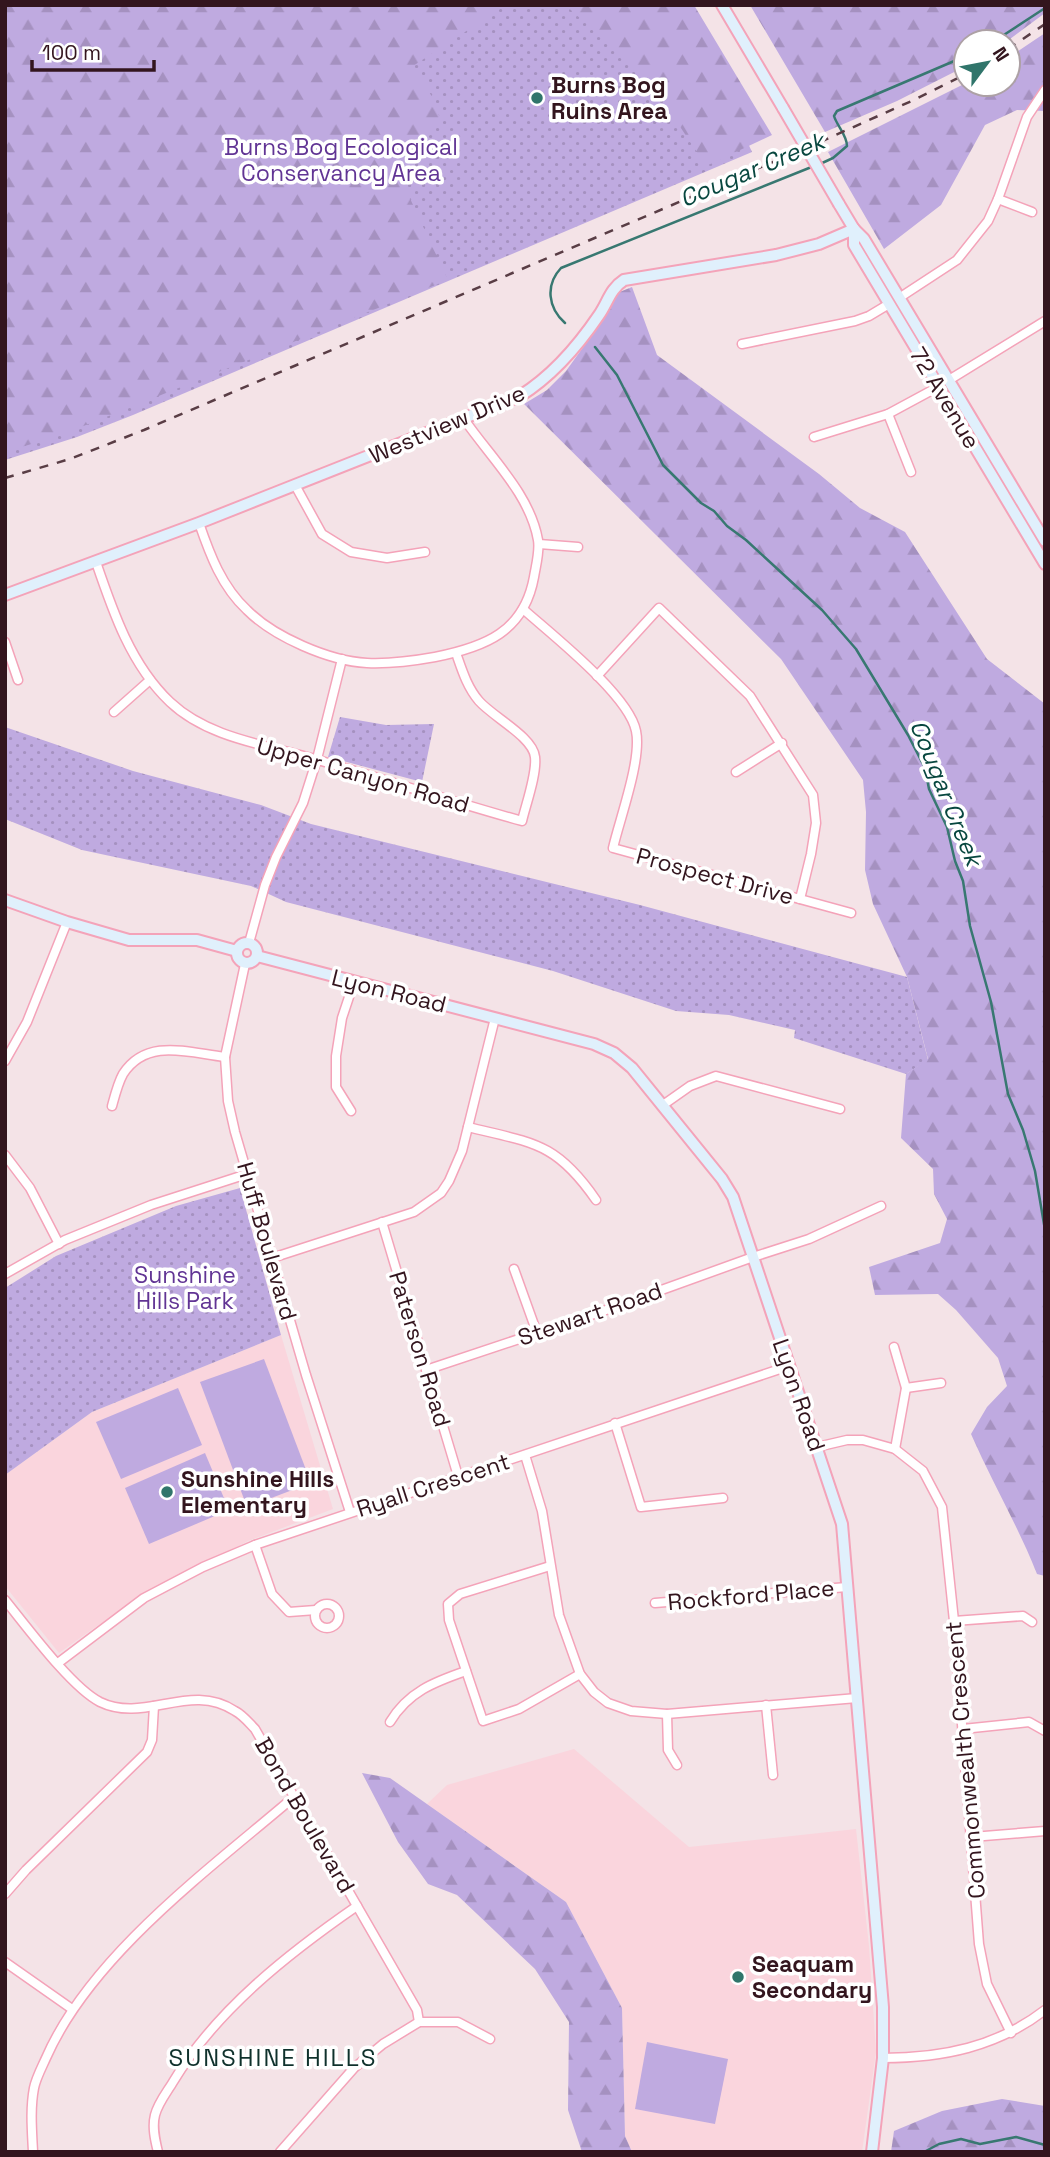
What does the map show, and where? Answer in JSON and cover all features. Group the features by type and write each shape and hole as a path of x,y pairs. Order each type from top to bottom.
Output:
{"street":[{"name":"72 Avenue","path":"722,5 854,229 864,239 1045,541"},
{"path":"899,298 957,260 988,221 1027,117 1045,90"},
{"path":"998,199 1032,212"},
{"name":"72 Avenue","path":"854,229 854,245 1045,564"},
{"name":"Westview Drive","path":"5,595 199,523 520,396 553,372 599,314 611,291 624,280 776,255 819,244 854,229"},
{"path":"742,344 855,321 889,304"},
{"path":"949,380 1042,323 1045,335"},
{"path":"814,437 888,414 938,387"},
{"path":"888,414 911,472"},
{"path":"199,523 218,573 231,593 268,627 317,650 342,659 366,663 396,662 456,653 486,643 498,636 523,609 532,588 539,544 530,510 464,419"},
{"path":"295,485 322,534 351,552 387,558 425,552"},
{"path":"539,544 579,547"},
{"name":"Upper Canyon Road","path":"96,562 116,617 150,680 171,704 207,726 241,740 522,821 536,760 534,750 526,740 491,714 477,699 465,678 456,653"},
{"path":"597,676 659,608 750,696 782,743 814,798 816,823 800,899"},
{"name":"Prospect Drive","path":"523,609 597,676 626,708 636,730 637,755 613,848 851,913"},
{"path":"5,642 18,680"},
{"path":"249,943 265,885 303,803 317,760 342,659"},
{"path":"114,712 150,680"},
{"path":"736,772 782,743"},
{"path":"5,900 129,940 197,940 237,951"},
{"path":"5,1061 27,1022 67,922"},
{"path":"249,943 256,948 257,956 251,963 245,964 239,960 237,951 241,945 249,943"},
{"name":"Lyon Road","path":"257,956 594,1044 614,1054 632,1068 663,1105 722,1179 733,1197 842,1524 883,2007 883,2058 872,2152"},
{"name":"Huff Boulevard","path":"245,964 225,1057 228,1101 306,1375 350,1512"},
{"path":"351,1111 336,1087 336,1066 342,1018 354,982"},
{"path":"272,1258 414,1212 441,1193 462,1151 495,1018"},
{"path":"112,1106 121,1076 146,1052 163,1049 225,1057"},
{"path":"663,1105 690,1086 716,1076 840,1109"},
{"path":"468,1127 534,1143 551,1152 580,1177 596,1200"},
{"path":"5,1154 30,1188 59,1244"},
{"path":"5,1274 59,1244 152,1205 247,1174"},
{"name":"Stewart Road","path":"426,1370 809,1239 881,1206"},
{"name":"Paterson Road","path":"382,1222 457,1476"},
{"path":"514,1269 537,1334"},
{"path":"894,1347 906,1388 895,1448"},
{"name":"Ryall Crescent","path":"58,1663 144,1598 203,1567 255,1545 789,1366"},
{"path":"906,1388 942,1383"},
{"path":"615,1423 641,1507 723,1498"},
{"name":"Commonwealth Crescent","path":"817,1447 848,1440 863,1440 895,1448 923,1471 942,1507 954,1621 979,1944 987,1983 1011,2033"},
{"path":"525,1455 542,1511 559,1615 580,1674 594,1692 608,1703 631,1711 667,1714 857,1698"},
{"path":"255,1545 272,1594 289,1612 316,1610"},
{"path":"550,1566 460,1594 448,1604 449,1620 483,1721 519,1709 580,1674"},
{"name":"Rockford Place","path":"655,1603 847,1587"},
{"name":"Bond Boulevard","path":"5,1600 86,1693 102,1703 142,1709 191,1698 215,1702 237,1712 255,1729 417,2010 419,2022"},
{"path":"954,1621 1023,1615 1032,1622"},
{"path":"390,1722 399,1708 431,1683 466,1671"},
{"path":"766,1705 774,1775"},
{"path":"5,1894 26,1870 147,1752 152,1740 155,1706"},
{"path":"667,1714 668,1750 677,1765"},
{"path":"963,1729 1029,1722 1045,1731"},
{"path":"33,2152 34,2085 53,2042 72,2009 107,1967 171,1901 295,1796"},
{"path":"972,1837 1045,1831"},
{"path":"158,2152 153,2133 155,2115 201,2040 266,1977 358,1906"},
{"path":"5,1962 72,2009"},
{"path":"883,2058 915,2058 952,2053 1011,2033 1045,2010"},
{"path":"280,2152 354,2068 383,2044 419,2022 458,2022 490,2039"}],"shaded area":[{"name":"Sunshine Hills Elementary","path":"281,1335 333,1509 248,1541 165,1585 97,1626 59,1653 5,1586 5,1475 92,1412"},
{"name":"Seaquam Secondary","path":"574,1749 689,1847 856,1829 869,1946 876,2052 862,2152 632,2152 625,2136 622,2008 566,1902 427,1804 447,1785"}],"green space":[{"name":"Burns Bog Ecological Conservancy Area","path":"5,5 506,5 413,66 434,100 441,122 419,147 393,162 448,280 61,435 5,452"},
{"name":"Burns Bog Ecological Conservancy Area","path":"297,5 684,5 752,152 133,415 77,437 5,460 5,192"},
{"path":"565,5 694,5 772,135 706,166 646,75"},
{"path":"750,5 1045,5 1045,13 1022,30 1022,28 952,28 952,73 897,101 825,132"},
{"path":"1045,33 1045,111 1017,110 985,125 941,205 884,249 828,152 952,90 952,98 1022,98 1022,49"},
{"path":"632,287 657,355 819,474 860,508 905,532 987,659 1045,704 1045,1576 1037,1574 971,1434 987,1407 1007,1386 998,1358 956,1310 938,1294 875,1295 869,1267 940,1243 947,1219 934,1194 933,1169 901,1138 906,1074 928,1059 907,977 873,904 865,870 866,812 863,780 781,659 524,404 547,390 566,371 597,328 617,293"},
{"path":"340,717 386,725 434,724 422,782 328,757"},
{"path":"5,727 133,771 261,805 311,824 640,905 907,977 928,1060 906,1074 794,1038 795,1030 729,1015 676,1011 553,971 286,902 251,886 82,850 5,819"},
{"name":"Sunshine Hills Park","path":"240,1188 281,1335 92,1412 5,1475 5,1288 56,1256 176,1206"},
{"path":"264,1359 311,1483 247,1507 200,1382"},
{"path":"178,1388 202,1445 121,1479 96,1422"},
{"path":"205,1453 229,1510 149,1544 125,1488"},
{"path":"362,1773 390,1778 566,1902 622,2008 625,2136 632,2152 582,2152 568,2110 569,2022 535,1969 457,1895 428,1884 398,1842"},
{"path":"647,2042 728,2059 715,2124 635,2109"},
{"path":"1002,2099 1045,2106 1045,2152 891,2152 894,2131 942,2111"}],"waterway":[{"name":"Cougar Creek","path":"1014,28 1045,8"},
{"name":"Cougar Creek","path":"820,164 833,158 847,146 834,116 837,111 952,62"},
{"name":"Cougar Creek","path":"565,323 555,310 551,296 552,282 561,268 814,166"},
{"name":"Cougar Creek","path":"595,347 617,375 663,465 701,503 714,511 727,526 822,610 856,649 925,768 929,789 947,827 963,881 970,926 991,1002 1008,1094 1023,1130 1035,1171 1045,1230"},
{"name":"Cougar Creek","path":"924,2152 939,2144 961,2139 980,2144 1016,2137 1045,2145"}],"railway":[{"path":"1022,40 1045,24"},
{"path":"5,478 70,459 144,430 820,142 952,81"}],"place":[{"name":"Burns Bog Ruins Area","path":"537,98"},
{"name":"Sunshine Hills Elementary","path":"167,1492"},
{"name":"Seaquam Secondary","path":"738,1977"}],"district":[{"name":"SUNSHINE HILLS","path":"273,2058"}]}
